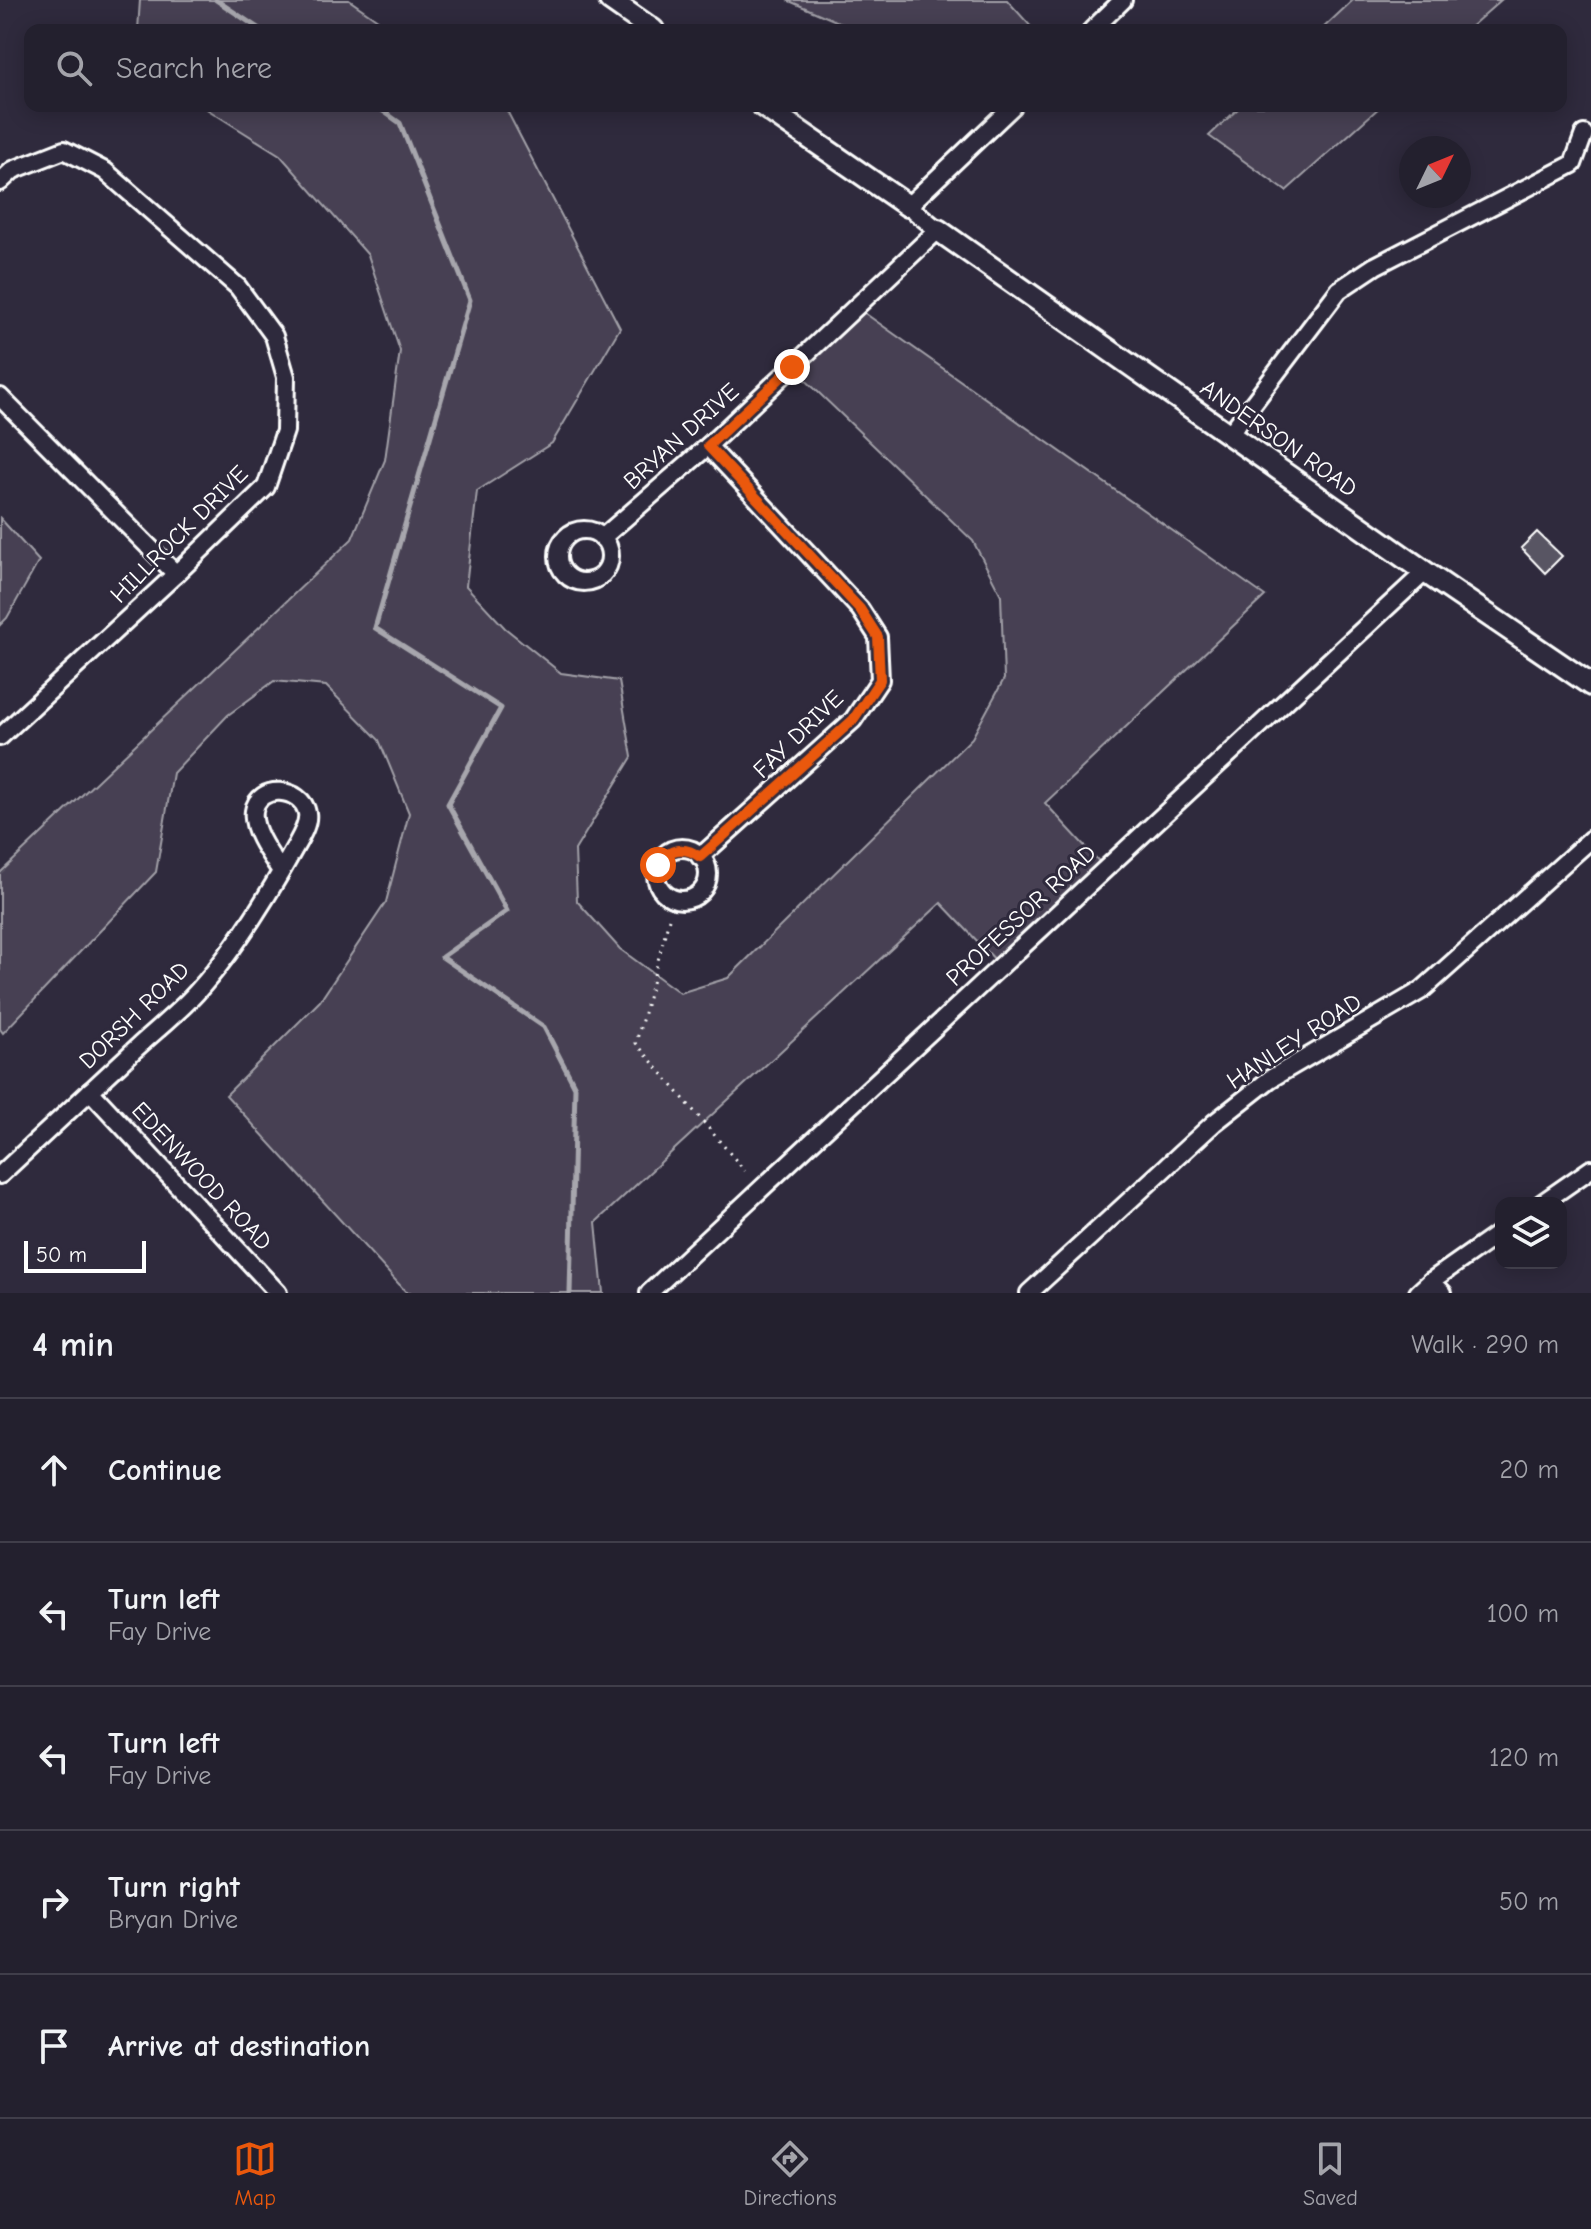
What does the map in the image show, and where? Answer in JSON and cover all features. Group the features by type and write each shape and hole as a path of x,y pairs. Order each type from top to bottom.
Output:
{"street":[{"path":"610,0 644,24"},
{"path":"1098,24 1123,0"},
{"path":"772,112 938,230"},
{"path":"908,206 1007,112"},
{"path":"1229,435 1339,290 1375,266 1573,164 1584,134"},
{"name":"HILLROCK DRIVE","path":"0,182 13,170 64,150 105,171 238,287 274,336 286,377 285,431 266,487 0,737"},
{"name":"ANDERSON ROAD","path":"938,230 1591,685"},
{"name":"BRYAN DRIVE","path":"602,538 708,446 938,230"},
{"path":"0,397 176,574"},
{"name":"FAY DRIVE","path":"700,857 853,720 880,680 878,637 860,609 708,446"},
{"name":"PROFESSOR ROAD","path":"649,1293 1425,572"},
{"name":"DORSH ROAD","path":"0,1175 196,993 242,934 281,871 306,825 307,814 293,795 284,791 263,796 253,814 257,829 281,871"},
{"name":"HANLEY ROAD","path":"1029,1293 1214,1123 1270,1079 1422,990 1591,839"},
{"name":"EDENWOOD ROAD","path":"90,1091 278,1293"},
{"path":"1551,1197 1591,1169"},
{"path":"1418,1293 1437,1287 1495,1237"}],"path":[{"path":"669,919 636,1043 745,1171"}],"shaded area":[{"path":"140,0 349,0 383,24 138,24"},
{"path":"787,0 1007,0 1029,24 843,24"},
{"path":"1353,0 1501,0 1474,24 1327,24"},
{"path":"212,112 508,112 620,328 552,443 477,491 466,586 505,628 561,673 619,681 632,757 575,850 577,901 620,949 680,993 728,978 972,738 1004,679 1001,595 973,541 792,367 856,307 1265,596 1045,803 1106,869 1001,966 941,903 596,1222 603,1293 407,1293 226,1095 320,1001 386,902 409,813 379,740 326,686 274,681 228,715 173,773 156,872 3,1033 0,1029 0,873 352,539 385,460 400,351 368,255 280,155"},
{"path":"1235,112 1374,112 1286,191 1209,136"},
{"path":"0,518 39,561 0,625"}],"building":[{"path":"1537,532 1562,556 1545,573 1521,548"}],"waterway":[{"path":"216,0 252,24"},
{"path":"384,112 400,123 470,300 375,628 501,708 448,804 507,911 442,957 544,1027 575,1087 570,1293"}],"route":[{"path":"658,865 662,858 675,850 690,850 700,857 853,720 880,680 878,637 860,609 708,446 792,367"}]}
